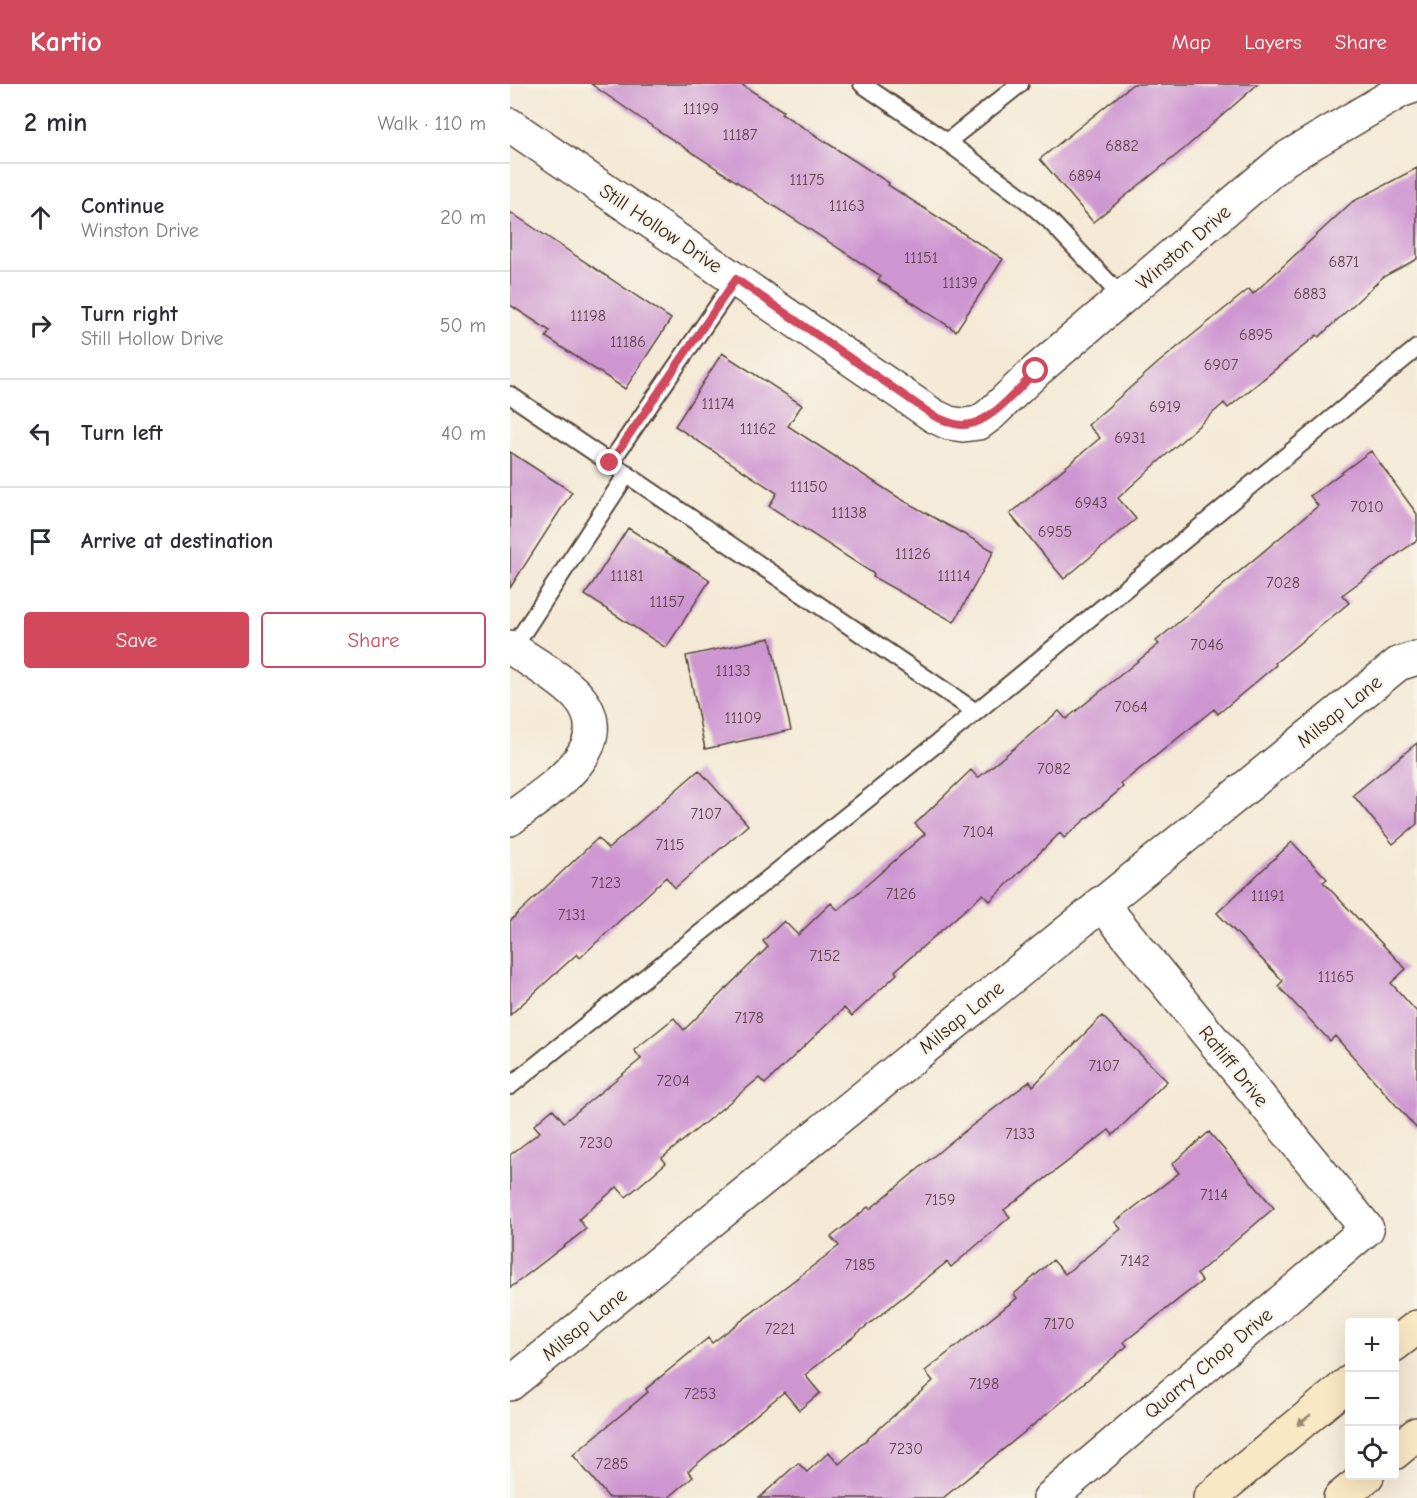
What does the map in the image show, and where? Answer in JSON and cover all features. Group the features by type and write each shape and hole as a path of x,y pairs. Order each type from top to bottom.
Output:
{"main road":[{"path":"1399,1343 1417,1327"},
{"path":"1210,1498 1345,1386"},
{"path":"1399,1450 1417,1434"},
{"path":"1340,1498 1362,1480"}],"street":[{"name":"Winston Drive","path":"963,426 979,423 992,414 1036,371 1285,159 1401,90 1417,85"},
{"name":"Still Hollow Drive","path":"510,125 934,416 963,426"},
{"path":"510,819 575,768 587,744 592,727 585,706 572,690 511,647"},
{"name":"Milsap Lane","path":"510,1384 1398,664 1417,658"},
{"name":"Ratliff Drive","path":"1101,903 1367,1229"},
{"name":"Quarry Chop Drive","path":"1050,1498 1367,1229"}],"lane":[{"path":"862,84 947,142 1050,221 1123,298"},
{"path":"947,142 1020,84"},
{"path":"610,463 736,279"},
{"path":"510,1086 976,712 1417,348"},
{"path":"510,395 976,712"},
{"path":"511,647 627,474"}],"building":[{"path":"591,84 741,84 783,111 781,113 889,183 888,185 1003,259 956,331 878,280 881,276"},
{"path":"1133,84 1258,84 1184,149 1093,222 1040,159"},
{"path":"1417,168 1417,259 1383,277 1319,337 1317,335 1228,408 1224,403 1118,498 1136,519 1064,579 1010,514 1100,438 1088,425 1158,363 1249,289 1253,294 1352,202"},
{"path":"510,212 671,319 625,389 546,337 550,331 510,305"},
{"path":"722,353 802,405 788,426 899,498 994,551 954,622 873,577 874,574 769,506 777,493 675,426"},
{"path":"1371,451 1417,514 1417,540 1342,595 1349,603 1275,663 1276,665 1218,714 1214,709 1121,784 1123,787 1064,838 1060,833 990,901 983,894 895,971 897,974 852,1016 844,1008 765,1084 759,1078 662,1158 666,1163 626,1197 617,1187 579,1219 586,1229 510,1288 510,1155 540,1132 534,1125 553,1109 564,1122 641,1059 634,1050 674,1018 684,1030 768,947 763,941 784,921 798,935 831,903 838,910 925,834 915,824 971,770 978,778 1059,711 1066,719 1159,644 1156,641 1318,506 1310,496"},
{"path":"510,452 572,492 510,588"},
{"path":"628,528 710,580 666,648 585,595"},
{"path":"770,638 791,730 705,749 686,656"},
{"path":"1417,743 1417,824 1393,844 1353,795"},
{"path":"699,770 748,825 675,888 666,877 580,958 577,954 510,1015 510,921 598,838 608,849"},
{"path":"1292,842 1327,879 1323,882 1406,969 1391,983 1417,1012 1417,1129 1335,1036 1330,1041 1278,986 1283,981 1217,913"},
{"path":"1102,1016 1167,1081 1113,1135 1109,1130 1004,1210 1010,1217 951,1267 947,1262 805,1375 820,1393 799,1410 784,1392 688,1471 693,1477 668,1498 609,1498 573,1455 648,1392 646,1389 708,1338 712,1343 839,1246 831,1237 868,1207 870,1209 952,1141 1030,1081 1033,1086"},
{"path":"1209,1132 1274,1208 1197,1274 1202,1281 1124,1342 1127,1346 1058,1405 943,1498 759,1498 798,1463 807,1472 829,1452 839,1464 933,1381 925,1371 1017,1298 1014,1294 1053,1260 1065,1274 1121,1229 1115,1222 1179,1173 1172,1164"}],"route":[{"path":"610,463 736,279 934,416 949,423 963,426 979,423 992,414 1036,371"}]}
